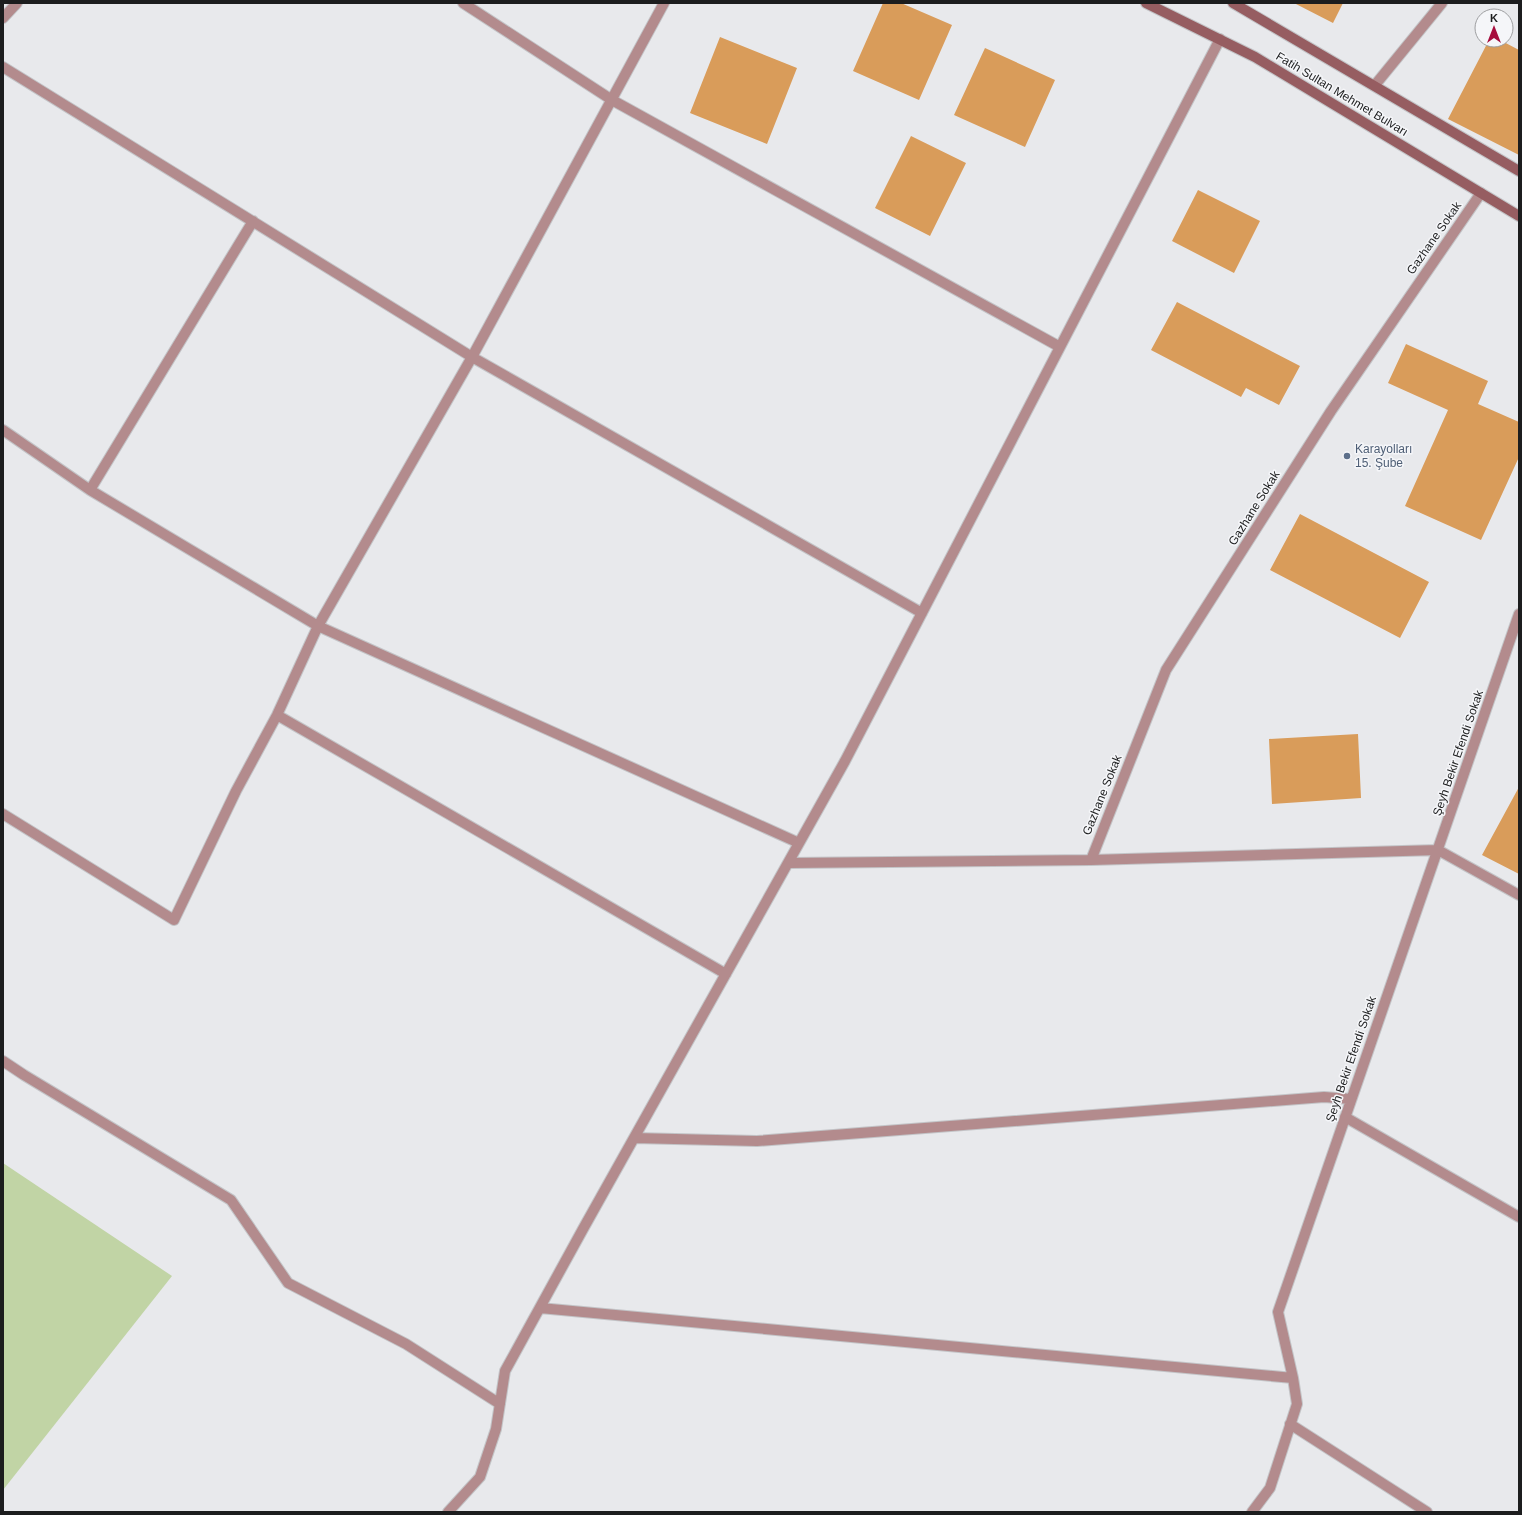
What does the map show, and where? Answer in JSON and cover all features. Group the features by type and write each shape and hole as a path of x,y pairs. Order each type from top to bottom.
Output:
{"main road":[{"name":"Fatih Sultan Mehmet Bulvarı","path":"1146,3 1255,57 1519,216"},
{"name":"Fatih Sultan Mehmet Bulvarı","path":"1233,3 1519,170"}],"street":[{"path":"3,18 17,3"},
{"path":"462,3 612,100 1060,347"},
{"path":"3,814 174,920 236,791 277,715 318,626 472,357 664,3"},
{"path":"1375,85 1442,3"},
{"path":"448,1512 480,1477 496,1429 505,1371 845,761 1220,39"},
{"path":"3,66 472,357 922,613"},
{"name":"Gazhane Sokak","path":"1091,860 1166,670 1331,411 1481,193"},
{"path":"90,490 253,221"},
{"path":"3,430 90,490 318,626 799,843"},
{"name":"Şeyh Bekir Efendi Sokak","path":"1252,1512 1270,1488 1297,1404 1293,1378 1278,1312 1519,614"},
{"path":"277,715 726,974"},
{"path":"788,863 1091,860 1438,850 1519,895"},
{"path":"3,1060 24,1075 231,1200 288,1283 406,1344 500,1404"},
{"path":"634,1138 757,1141 1324,1097 1351,1099"},
{"path":"1345,1117 1519,1217"},
{"path":"540,1308 1293,1378"},
{"path":"1290,1424 1427,1512"}],"green space":[{"path":"3,1163 172,1276 3,1490"}],"building":[{"path":"883,3 901,3 952,25 919,100 853,71"},
{"path":"1294,3 1343,3 1333,23"},
{"path":"720,37 797,68 767,144 690,113"},
{"path":"1514,47 1519,50 1519,155 1448,119 1485,48"},
{"path":"985,48 1055,80 1025,147 954,115"},
{"path":"911,136 966,163 930,236 875,208"},
{"path":"1198,190 1260,221 1234,273 1172,241"},
{"path":"1177,302 1300,366 1279,405 1246,388 1241,397 1151,350"},
{"path":"1406,344 1488,381 1478,404 1519,422 1519,457 1481,540 1405,506 1448,410 1388,383"},
{"path":"1300,514 1429,582 1400,638 1270,570"},
{"path":"1358,734 1361,798 1272,804 1269,739"},
{"path":"1519,787 1519,874 1482,855"}],"place":[{"name":"Karayolları 15. Şube","path":"1347,456"}]}
